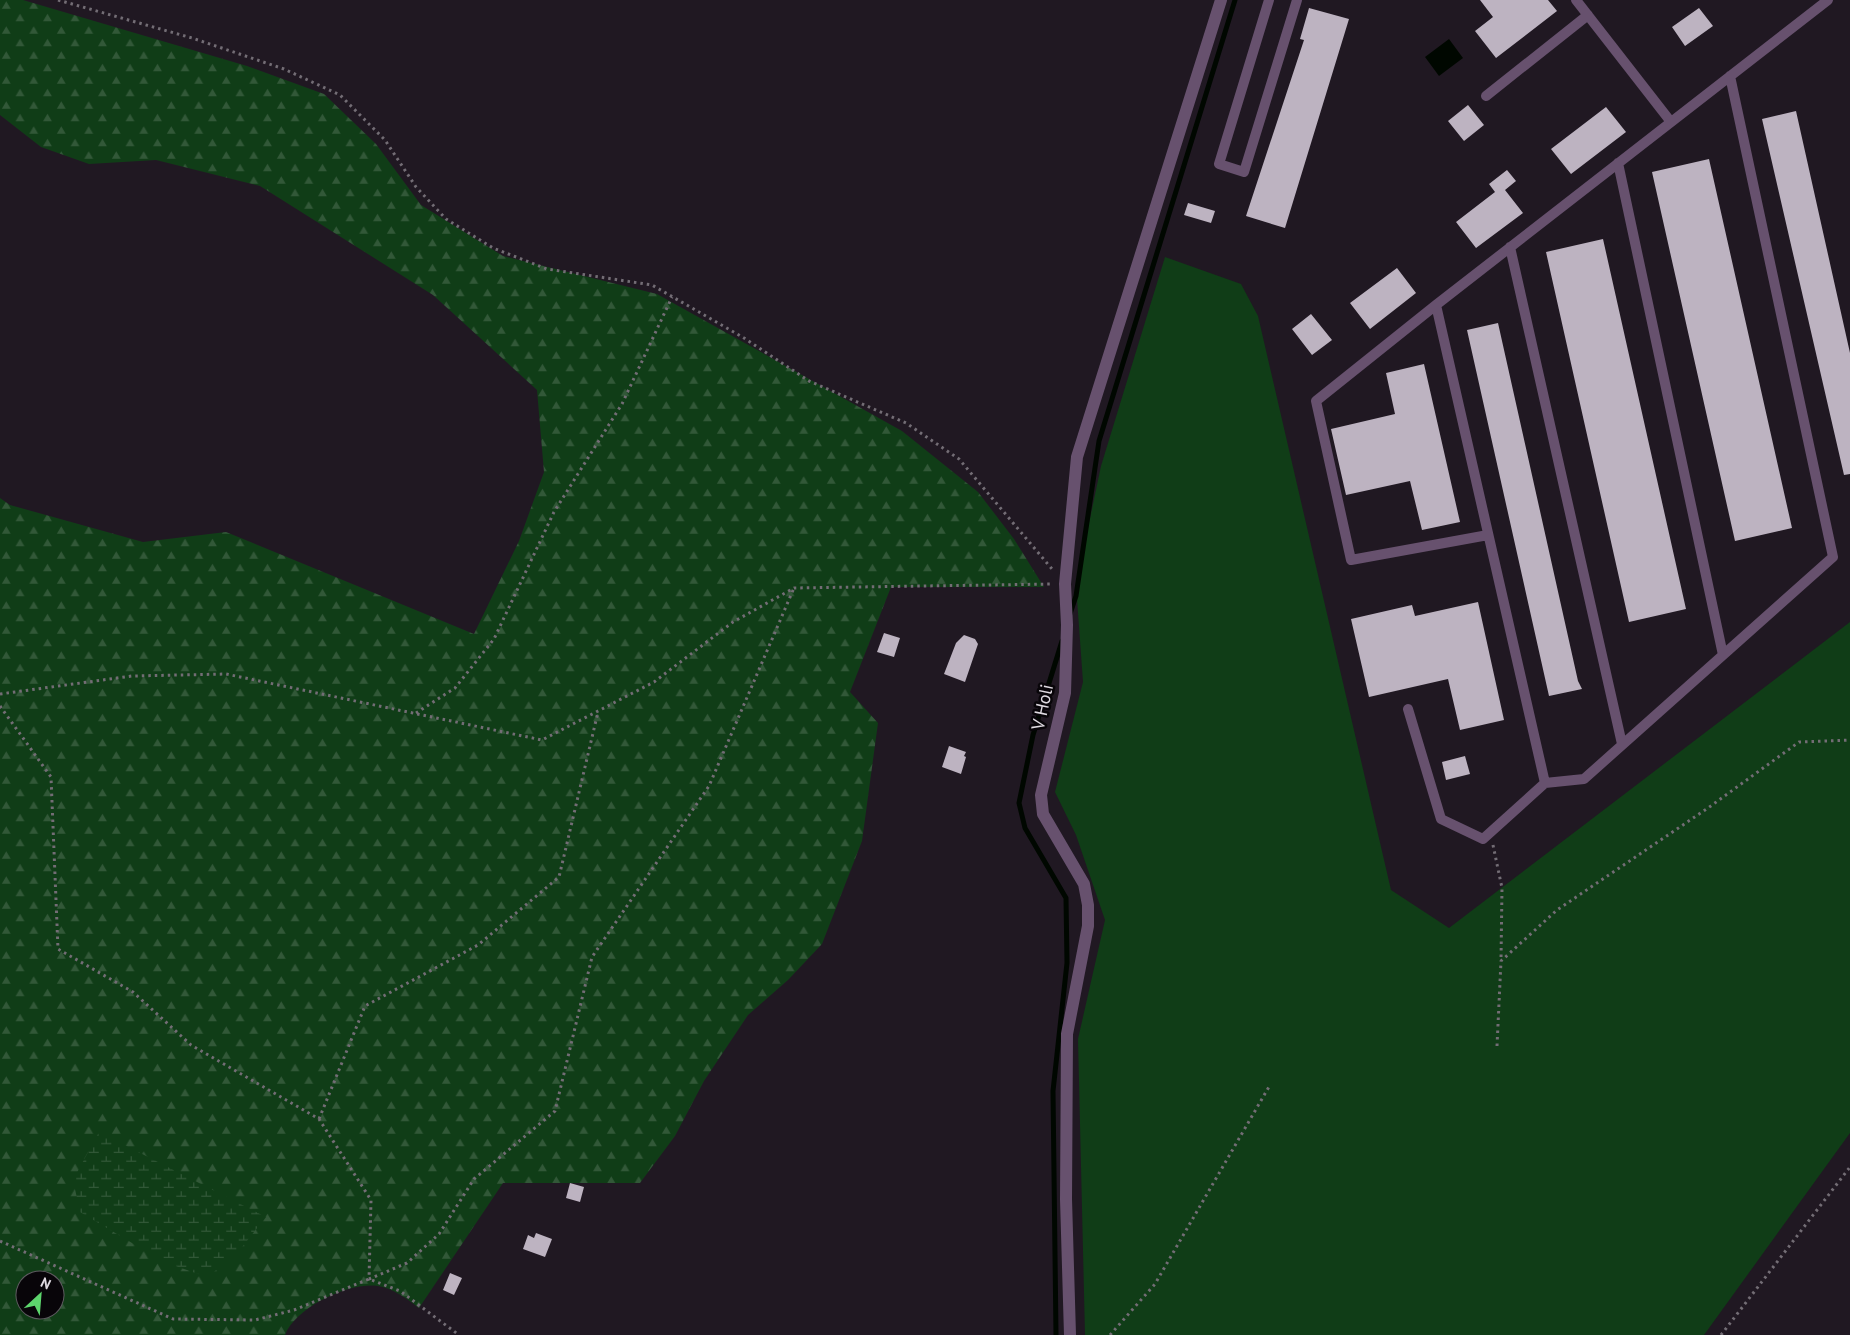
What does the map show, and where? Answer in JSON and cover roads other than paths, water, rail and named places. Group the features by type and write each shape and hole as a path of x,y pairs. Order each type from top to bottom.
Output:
{"street":[{"name":"V Holi","path":"1070,1335 1066,1199 1067,1034 1088,926 1088,905 1084,884 1043,814 1041,795 1065,693 1067,625 1065,584 1076,457 1222,0"}],"lane":[{"path":"1269,0 1219,164 1244,172 1296,0"},
{"path":"1576,0 1671,122"},
{"path":"1488,535 1351,560 1316,401 1510,247 1828,0"},
{"path":"1486,96 1588,15"},
{"path":"1408,709 1441,819 1483,839 1545,783 1584,778 1833,557 1730,76"},
{"path":"1618,163 1722,655"},
{"path":"1510,247 1622,744"},
{"path":"1436,305 1545,783"}],"waterway":[{"path":"1070,614 1076,596 1099,441 1235,0"},
{"path":"1056,1335 1053,1091 1067,963 1066,898 1025,828 1019,803 1033,735 1062,641"}]}
